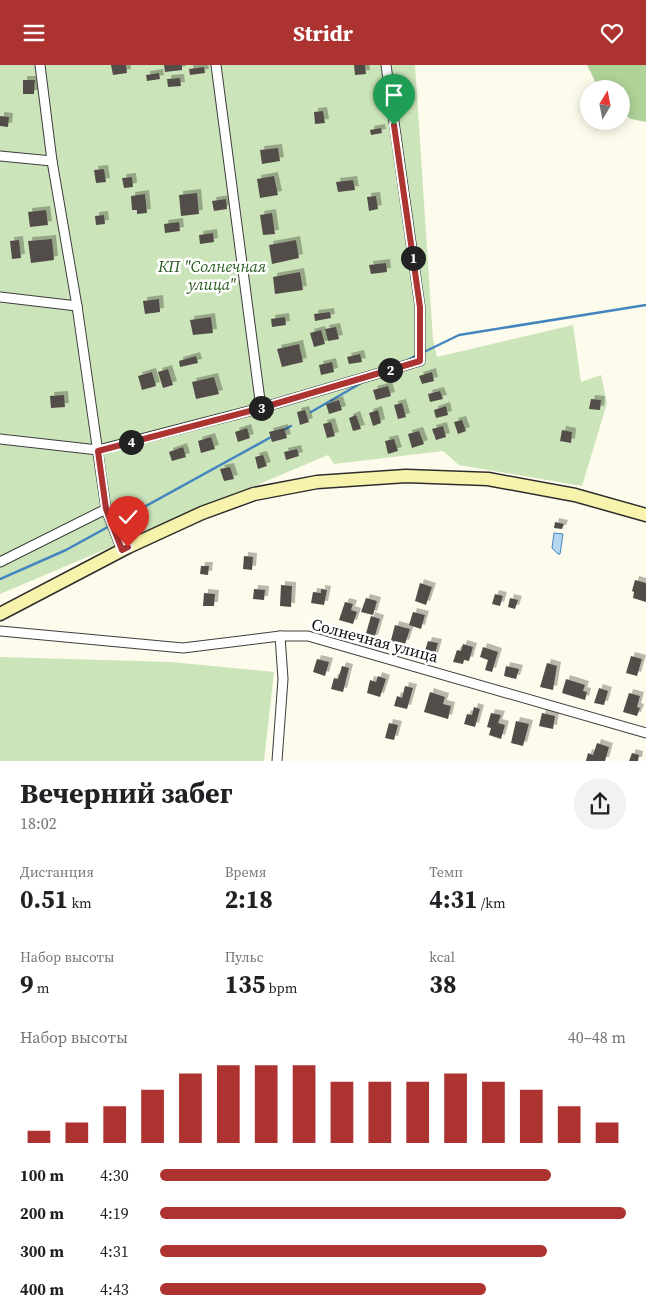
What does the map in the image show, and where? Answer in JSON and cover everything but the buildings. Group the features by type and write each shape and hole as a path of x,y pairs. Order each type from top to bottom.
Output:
{"main road":[{"path":"2,614 122,550 202,513 245,497 317,482 406,476 488,479 575,495 646,515"}],"street":[{"path":"40,65 52,161 77,306 106,509 122,550"},
{"path":"216,65 261,408"},
{"path":"0,439 98,451 261,408 420,361 420,307 386,65"},
{"path":"0,155 52,161"},
{"path":"0,297 77,306"},
{"path":"0,563 106,509"},
{"path":"1,631 2,614"},
{"name":"Солнечная улица","path":"1,631 183,648 260,641 280,636 308,635 646,733"},
{"path":"277,761 283,679 280,636"}],"green space":[{"name":"КП \"Солнечная улица\"","path":"0,65 415,65 433,340 437,357 573,325 581,382 601,375 607,403 582,486 459,465 443,451 334,464 328,455 0,594"},
{"path":"587,65 646,65 646,122 630,118 630,80 594,80"},
{"path":"0,657 171,662 274,672 264,761 0,761"}],"water":[{"path":"554,533 563,534 560,554 552,548"}],"waterway":[{"path":"422,353 459,335 646,305"},
{"path":"404,362 417,355"},
{"path":"311,412 363,382"},
{"path":"282,431 291,426"},
{"path":"0,579 66,550 273,436"}],"route":[{"path":"128,547 122,550 106,509 98,451 261,408 420,361 420,307 394,125"}]}
